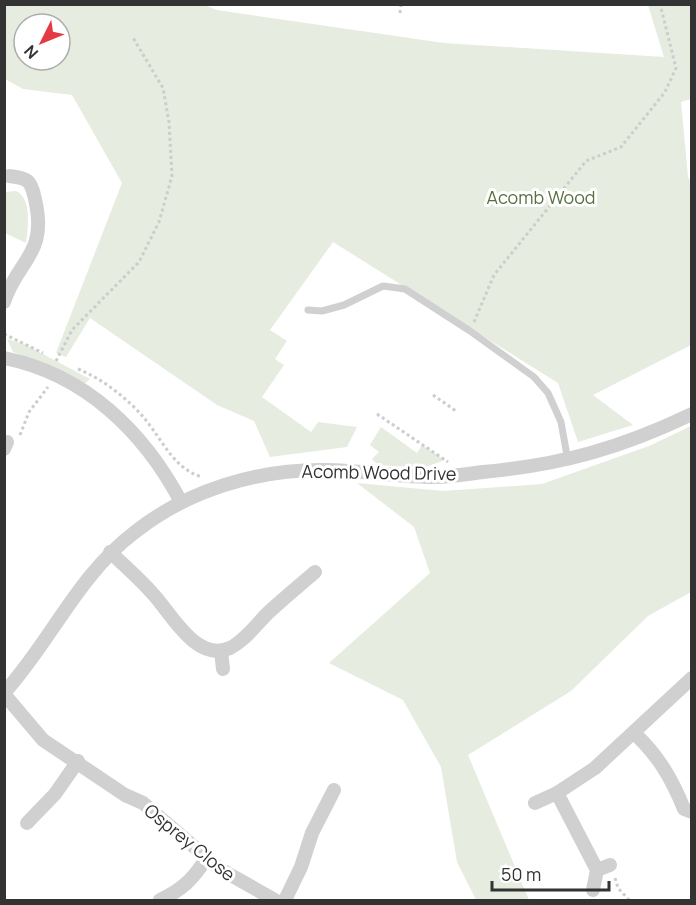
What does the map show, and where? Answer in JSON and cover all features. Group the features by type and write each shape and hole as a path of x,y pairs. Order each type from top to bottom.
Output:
{"street":[{"path":"4,302 32,256 39,228 32,183 26,178 9,176"},
{"path":"4,358 33,365 56,376 86,393 122,419 151,452 181,502"},
{"name":"Acomb Wood Drive","path":"4,694 37,652 77,591 110,552 134,532 181,502 243,480 287,471 325,470 434,477 534,467 568,461 637,438 692,414"},
{"path":"110,552 152,592 183,631 201,646 221,651 242,640 270,611 315,572"},
{"path":"221,651 223,669"},
{"path":"535,803 557,793 595,768 692,678"},
{"name":"Osprey Close","path":"4,694 43,740 157,813 206,859 248,887 275,900"},
{"path":"634,733 651,749 666,770 684,813"},
{"path":"27,823 55,794 78,761"},
{"path":"285,900 301,867 312,833 334,790"},
{"path":"557,793 603,868 593,890"},
{"path":"160,900 180,891 206,859"}],"lane":[{"path":"309,310 322,311 344,305 383,286 405,289 470,331 534,377 548,393 561,422 568,461"}],"path":[{"path":"400,13 401,4"},
{"path":"470,331 494,275 586,161 621,147 665,92 675,68 660,4"},
{"path":"56,361 72,330 139,262 159,222 172,176 170,122 164,88 132,36"},
{"path":"6,446 16,445 29,412 56,376"},
{"path":"434,395 456,411"},
{"path":"377,414 465,474"},
{"path":"603,868 629,900"}],"green space":[{"name":"Acomb Wood","path":"4,5 204,5 217,10 444,43 664,57 648,5 691,5 691,99 681,102 688,177 692,185 691,345 593,395 633,425 578,442 558,383 333,242 270,330 287,341 275,359 284,365 262,397 311,432 318,422 357,427 347,447 270,457 254,421 217,405 90,318 66,357 56,353 122,183 72,95 23,89 5,79"},
{"path":"16,191 25,200 27,207 26,243 5,233 5,192"},
{"path":"7,339 24,344 90,379 84,384 56,368 13,352"},
{"path":"691,426 691,592 648,616 571,691 468,755 529,900 476,900 457,862 441,767 403,700 329,663 430,573 414,527 357,483 443,491 542,484 649,446"},
{"path":"381,427 417,453 422,445 445,460 423,468 378,465 372,459 379,452 370,445"}]}
